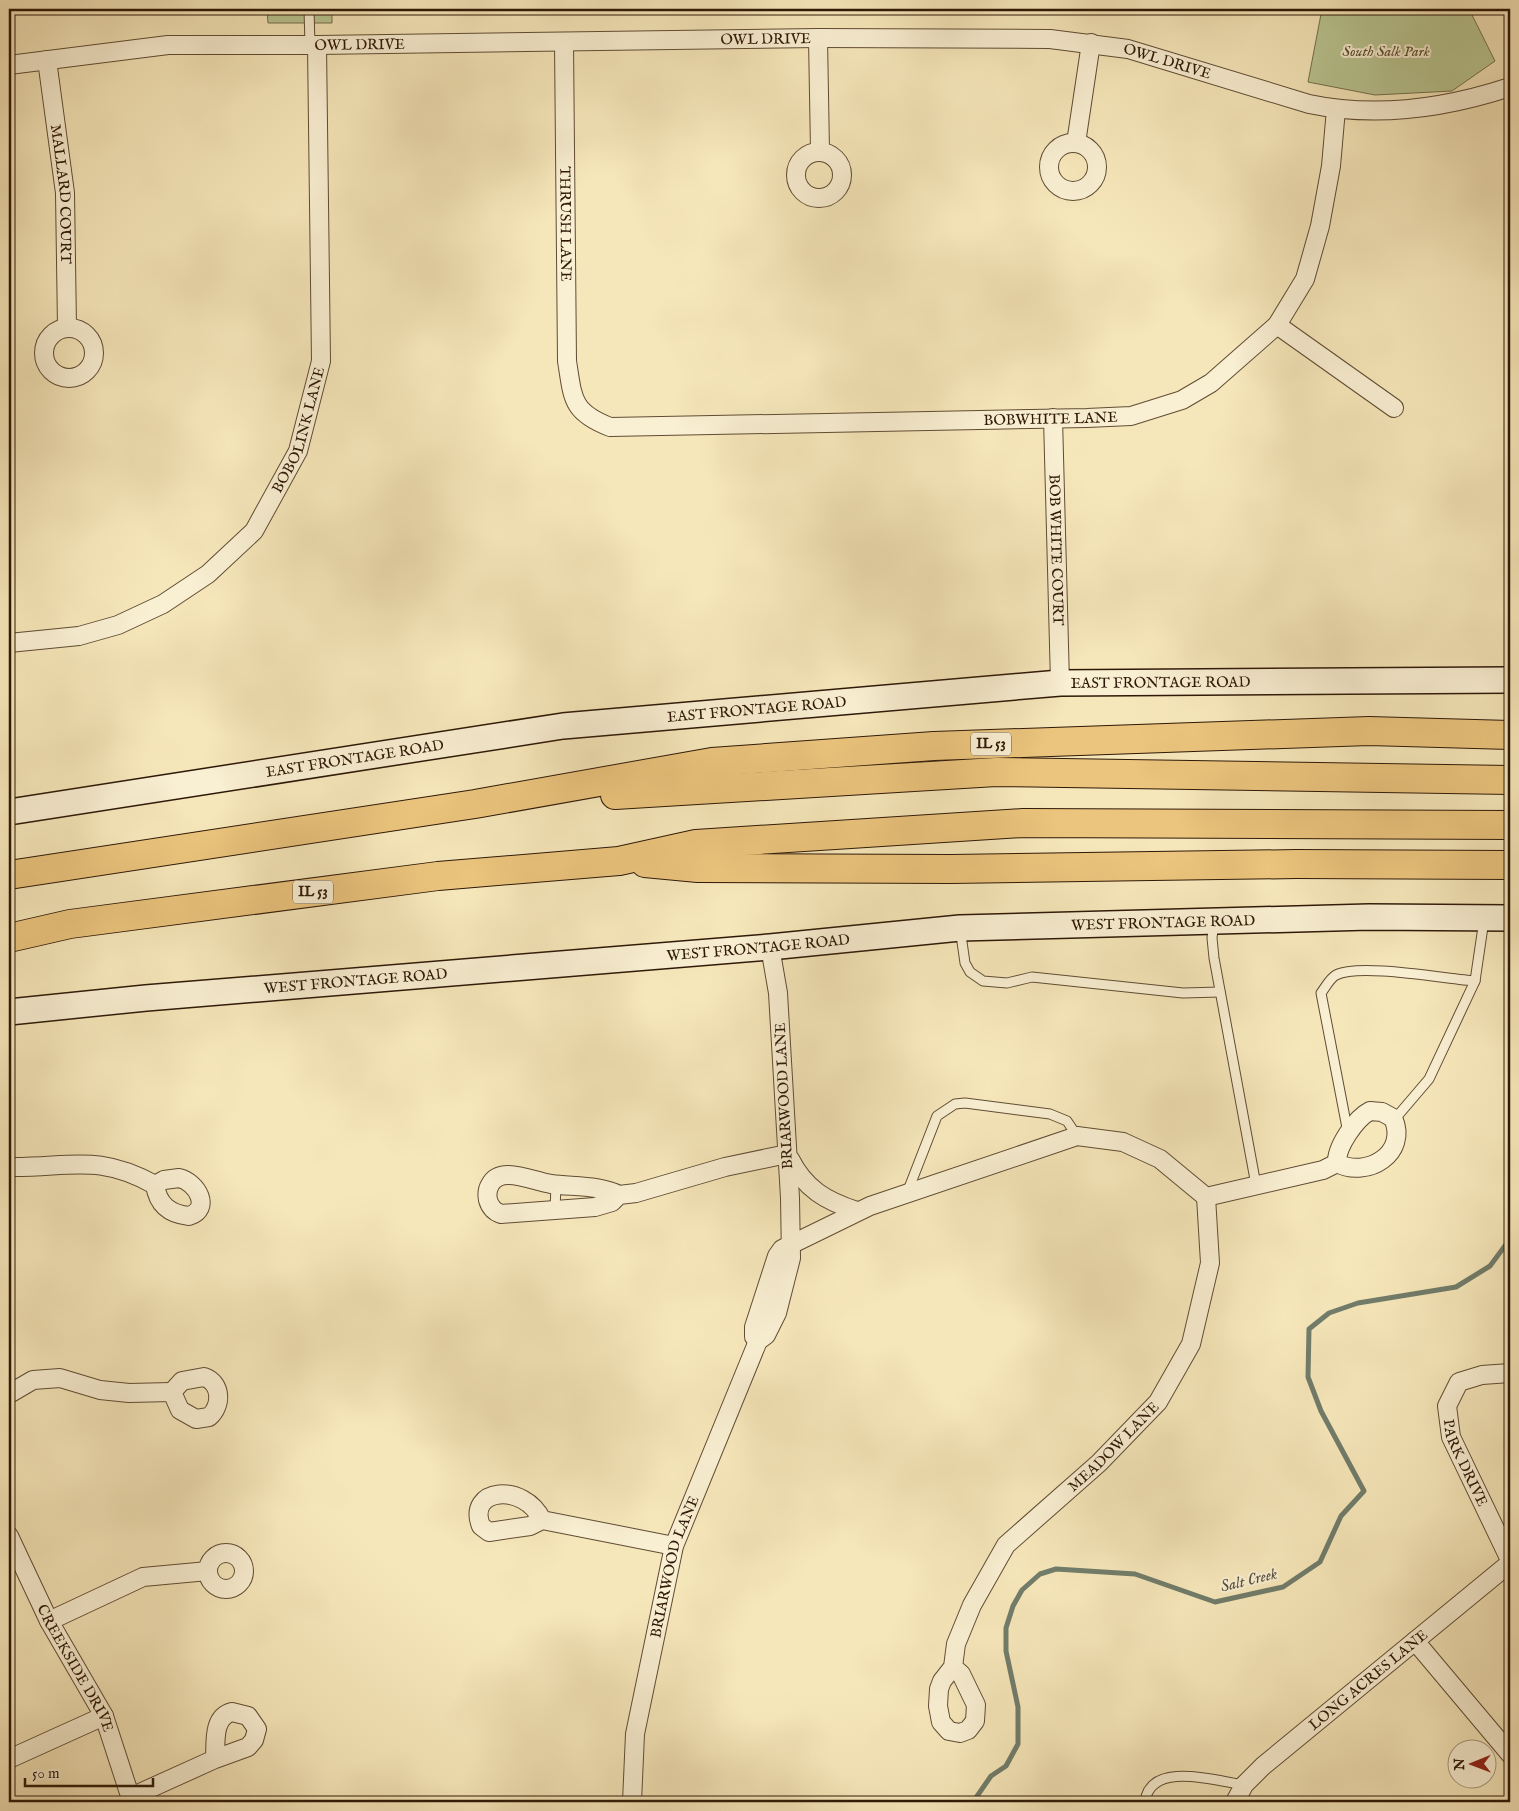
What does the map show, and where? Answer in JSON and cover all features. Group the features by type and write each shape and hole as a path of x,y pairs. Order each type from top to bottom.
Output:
{"highway":[{"name":"IL 53","path":"9,875 476,804 712,762 934,746 1369,731 1510,735"},
{"name":"IL 53","path":"476,804 769,784 996,772 1510,780"},
{"name":"IL 53","path":"9,938 70,924 438,876 619,861 696,844 1023,823 1510,825"},
{"name":"IL 53","path":"619,861 698,868 951,868 1296,864 1510,865"}],"street":[{"name":"OWL DRIVE","path":"9,65 168,45 564,43 818,38 1050,39 1091,42 1167,59 1309,104 1336,110 1372,111 1412,108 1473,100 1510,88"},
{"path":"818,38 820,151"},
{"path":"1076,142 1091,42"},
{"name":"THRUSH LANE","path":"564,43 567,361 576,405"},
{"name":"BOBOLINK LANE","path":"9,643 79,636 118,625 163,604 208,574 254,531 298,451 322,361 313,45"},
{"name":"MALLARD COURT","path":"47,60 65,193 67,328"},
{"name":"BOBWHITE LANE","path":"576,405 591,420 610,427 1131,416 1182,400 1210,383 1277,325 1305,279 1317,235 1331,166 1336,110"},
{"path":"1277,325 1394,408"},
{"name":"BOB WHITE COURT","path":"1053,418 1060,683"},
{"name":"EAST FRONTAGE ROAD","path":"9,812 563,726 1060,683 1510,680"},
{"name":"WEST FRONTAGE ROAD","path":"9,1012 146,998 770,947 960,928 1369,917 1510,918"},
{"name":"BRIARWOOD LANE","path":"632,1802 635,1734 674,1546 758,1341 766,1336 779,1252 789,1245 790,1198 778,993 770,947"},
{"path":"789,1245 858,1211 1077,1136 1123,1142 1160,1159 1206,1197 1323,1170 1337,1163 1354,1169 1387,1156 1392,1152 1397,1139 1394,1120 1386,1113 1370,1111 1359,1118 1338,1152 1337,1163"},
{"path":"619,1195 612,1202 595,1207 501,1214 490,1205 487,1193 496,1178 510,1175 556,1185 606,1190 619,1195 636,1193 725,1167 787,1154 797,1173 809,1188 825,1199 858,1211"},
{"path":"9,1167 98,1164 134,1174 156,1185"},
{"name":"MEADOW LANE","path":"953,1667 956,1644 972,1605 1006,1545 1099,1462 1158,1402 1191,1344 1210,1263 1206,1197"},
{"name":"PARK DRIVE","path":"1510,1374 1482,1375 1459,1382 1447,1406 1451,1437 1510,1561"},
{"path":"9,1394 33,1380 60,1378 100,1390 129,1393 172,1392"},
{"path":"542,1520 674,1546"},
{"name":"CREEKSIDE DRIVE","path":"9,1536 14,1559 104,1716 132,1800"},
{"name":"LONG ACRES LANE","path":"1235,1802 1244,1785 1263,1766 1415,1642 1510,1561"},
{"path":"49,1621 143,1577 208,1571"},
{"path":"1415,1642 1510,1754"},
{"path":"9,1760 104,1716"},
{"path":"132,1800 215,1759"}],"lane":[{"path":"309,9 313,45"},
{"path":"1394,1120 1429,1079 1475,981 1484,917"},
{"path":"1214,921 1212,938 1220,992 1256,1185"},
{"path":"960,928 965,963 970,972 983,981 1001,983 1032,976 1183,993 1220,992"},
{"path":"1348,1136 1321,994 1335,976 1351,972 1418,973 1445,979 1475,981"},
{"path":"906,1194 938,1116 954,1104 965,1103 1050,1114 1067,1121 1077,1136"},
{"path":"556,1185 556,1210"},
{"path":"1145,1802 1149,1788 1160,1779 1168,1777 1183,1776 1244,1785"}],"green space":[{"path":"267,9 332,9 332,23 268,23"},
{"name":"South Salk Park","path":"1322,9 1469,9 1495,61 1452,91 1375,95 1308,82"}],"waterway":[{"name":"Salt Creek","path":"973,1802 991,1776 1006,1766 1018,1744 1018,1707 1006,1651 1006,1628 1013,1606 1022,1590 1040,1574 1056,1569 1135,1574 1215,1602 1283,1587 1320,1562 1341,1516 1364,1491 1321,1411 1308,1377 1309,1329 1329,1313 1358,1303 1456,1287 1490,1266 1510,1239"}]}
